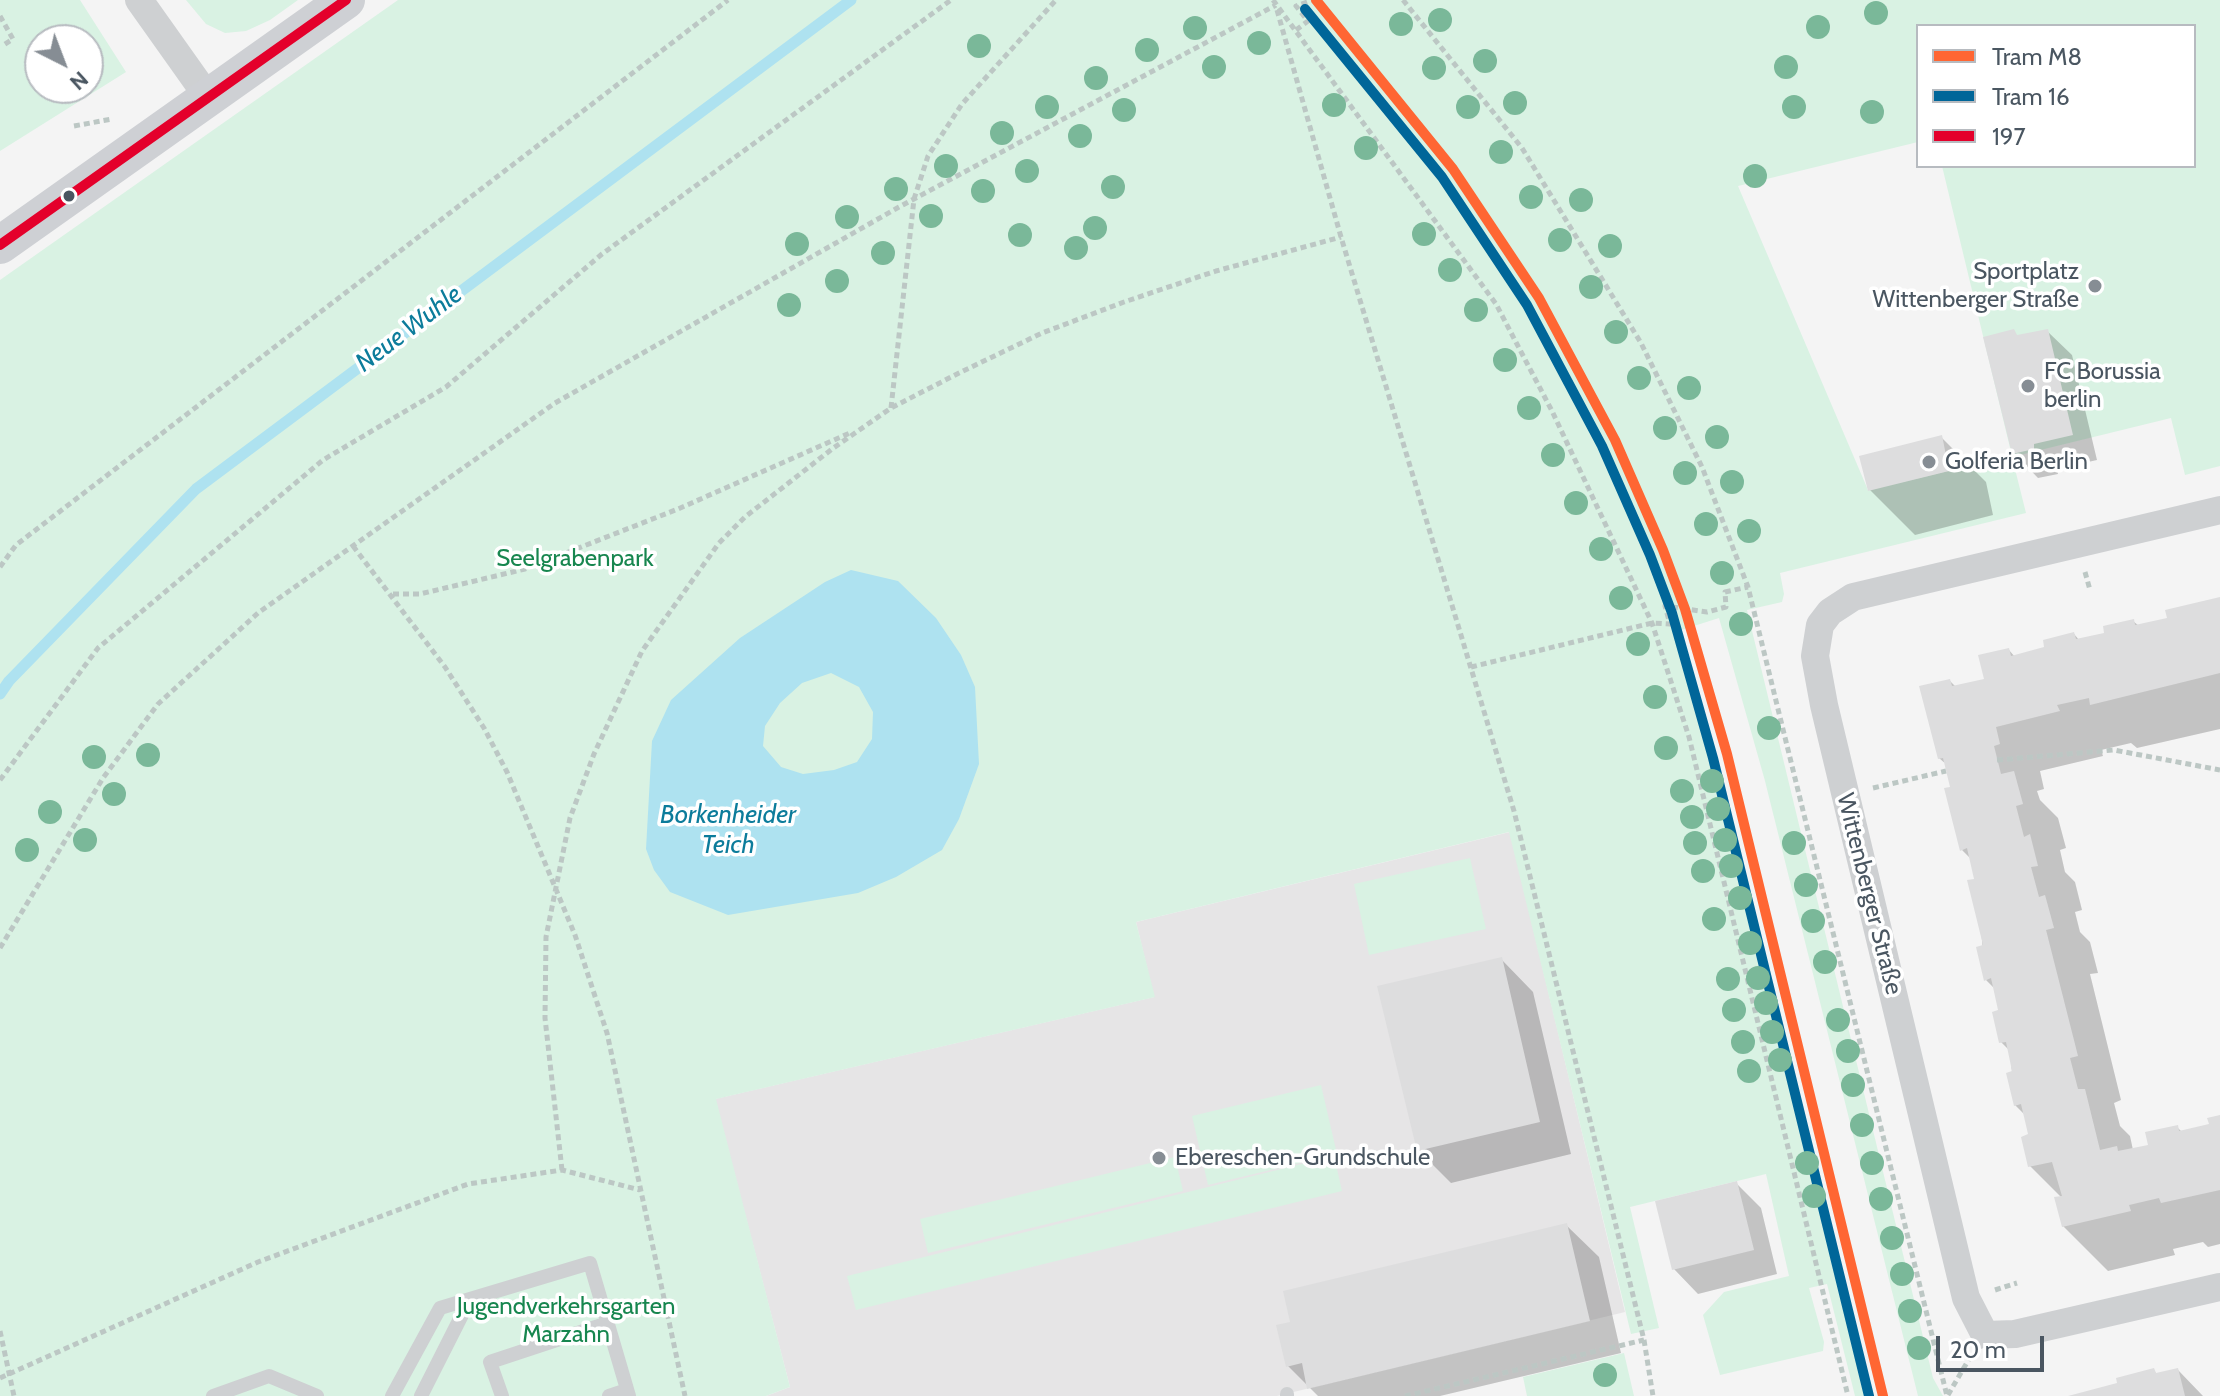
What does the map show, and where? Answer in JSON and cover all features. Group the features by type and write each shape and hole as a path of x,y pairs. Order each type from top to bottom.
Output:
{"main road":[{"path":"0,245 210,100 346,0"}],"street":[{"path":"139,0 210,100"},
{"name":"Wittenberger Straße","path":"1985,1335 1966,1298 1827,720 1815,656 1820,625 1830,612 1853,597 2220,510"},
{"path":"1985,1335 2015,1334 2220,1287"}],"lane":[{"path":"392,1396 440,1308 590,1263 628,1393 609,1396"},
{"path":"421,1396 469,1301"},
{"path":"502,1396 490,1362 608,1323"},
{"path":"213,1396 237,1393 269,1376 317,1396"}],"path":[{"path":"0,567 16,545 728,0"},
{"path":"0,780 98,648 323,460 446,387 602,254 951,0"},
{"path":"891,408 914,199 928,156 962,104 1056,0"},
{"path":"1296,30 1308,21 1296,6 1313,0"},
{"path":"1403,0 1522,148 1641,343 1702,467 1748,587 1947,1396"},
{"path":"0,948 78,816 158,704 258,613 555,403 914,199 1274,3"},
{"path":"1274,3 1496,304 1552,411 1652,623 1689,737 1848,1396"},
{"path":"1274,3 1341,237 1514,811 1644,1340 1653,1396"},
{"path":"0,16 13,39 2,46"},
{"path":"562,1170 545,1018 546,937 570,818 594,754 642,651 719,543 745,517 891,408 1042,333 1216,271 1341,237"},
{"path":"392,594 420,594 525,569 678,509 821,443 861,429"},
{"path":"353,546 392,594 484,728 556,887 607,1033 685,1396"},
{"path":"1471,667 1652,623 1670,624 1665,606 1707,612 1726,607 1725,592 1748,587"},
{"path":"1997,760 2114,750 2220,770"},
{"path":"1902,782 1946,771"},
{"path":"0,1378 258,1262 468,1184 562,1170 641,1190"},
{"path":"0,1331 12,1375 14,1396"},
{"path":"1947,1396 1985,1335"},
{"path":"1405,1396 1644,1340"}],"shaded area":[{"name":"Ebereschen-Grundschule","path":"1510,832 1625,1312 1277,1396 766,1396 790,1387 715,1099 1154,997 1136,922"}],"green space":[{"path":"0,0 80,0 95,24 24,24 24,104 75,104 0,151"},
{"path":"186,0 298,0 270,20 246,31 225,33 206,24"},
{"name":"Seelgrabenpark","path":"398,0 2220,0 2220,466 2185,475 2171,418 2012,457 2026,513 1780,573 1784,594 1782,602 1747,610 1933,1378 1943,1396 1918,1396 1765,781 1719,618 1675,632 1715,763 1871,1396 1855,1396 1827,1284 1809,1288 1824,1342 1823,1351 1720,1375 1703,1315 1724,1292 1789,1276 1766,1174 1630,1207 1659,1328 1631,1334 1509,832 1136,922 1155,997 716,1099 790,1387 766,1396 0,1396 0,280","holes":["1916,24 2196,24 2196,168 1942,168 2012,456 1868,490 1738,186 1916,142"]},
{"path":"104,38 126,72 104,86"},
{"path":"1470,858 1486,929 1369,955 1354,884"},
{"path":"1321,1085 1337,1154 1208,1185 1192,1116"},
{"path":"1334,1156 1342,1191 856,1310 847,1276"},
{"path":"1175,1157 1183,1191 928,1253 920,1219"},
{"path":"1624,1353 1634,1396 1527,1396 1523,1377"}],"water":[{"name":"Borkenheider Teich","path":"851,570 898,581 936,618 961,655 975,687 979,764 959,819 942,850 896,877 858,893 728,915 670,892 654,870 646,849 652,741 671,700 740,638 825,582","holes":["831,673 859,687 873,712 872,739 857,762 834,770 803,774 781,767 763,746 765,726 780,703 802,683"]}],"building":[{"name":"FC Borussia berlin","path":"2014,329 2017,335 2048,329 2073,435 2034,444 2034,449 2012,454 1983,337"},
{"path":"1942,435 1949,471 1868,491 1859,456"},
{"path":"2220,597 2220,673 2090,705 2089,698 2057,705 2060,711 1996,727 2000,744 1994,746 2001,774 2014,771 2023,804 2016,806 2024,837 2030,834 2038,866 2031,867 2039,897 2045,895 2054,928 2046,930 2078,1056 2070,1058 2078,1089 2085,1089 2100,1150 2117,1146 2118,1151 2148,1145 2145,1132 2178,1125 2179,1131 2209,1124 2207,1118 2220,1115 2220,1190 2161,1203 2159,1198 2129,1205 2131,1211 2062,1227 2054,1197 2062,1196 2052,1162 2028,1167 2021,1137 2028,1134 2021,1104 2014,1106 2006,1073 2012,1071 2006,1042 1999,1043 1992,1012 1998,1010 1991,978 1984,981 1976,947 1983,945 1967,880 1974,879 1967,848 1960,851 1944,788 1950,787 1943,758 1938,759 1919,686 1950,679 1952,686 1984,679 1978,655 2009,648 2011,656 2044,647 2043,640 2074,632 2076,639 2104,633 2103,626 2134,619 2135,625 2167,618 2165,610"},
{"path":"1502,957 1540,1122 1417,1151 1377,986"},
{"path":"1737,1181 1754,1250 1672,1270 1655,1201"},
{"path":"1567,1223 1590,1321 1307,1389 1302,1363 1286,1367 1276,1325 1290,1322 1283,1291"},
{"path":"2154,1368 2156,1373 2178,1368 2185,1396 2068,1396 2117,1383 2116,1378"}],"waterway":[{"name":"Neue Wuhle","path":"0,694 9,681 196,489 851,0"}],"tram line":[{"name":"M8","path":"1316,0 1453,169 1539,298 1615,440 1663,550 1685,609 1727,754 1883,1396"},
{"name":"16","path":"1305,9 1442,177 1527,305 1602,446 1650,555 1672,613 1713,758 1869,1396"}],"transit line":[{"name":"197","path":"0,245 346,0"}],"place":[{"name":"Sportplatz Wittenberger Straße","path":"2095,286"},
{"name":"FC Borussia berlin","path":"2028,386"},
{"name":"Golferia Berlin","path":"1929,462"},
{"name":"Ebereschen-Grundschule","path":"1159,1158"}],"park label":[{"name":"Jugendverkehrsgarten Marzahn","path":"566,1321"}]}
